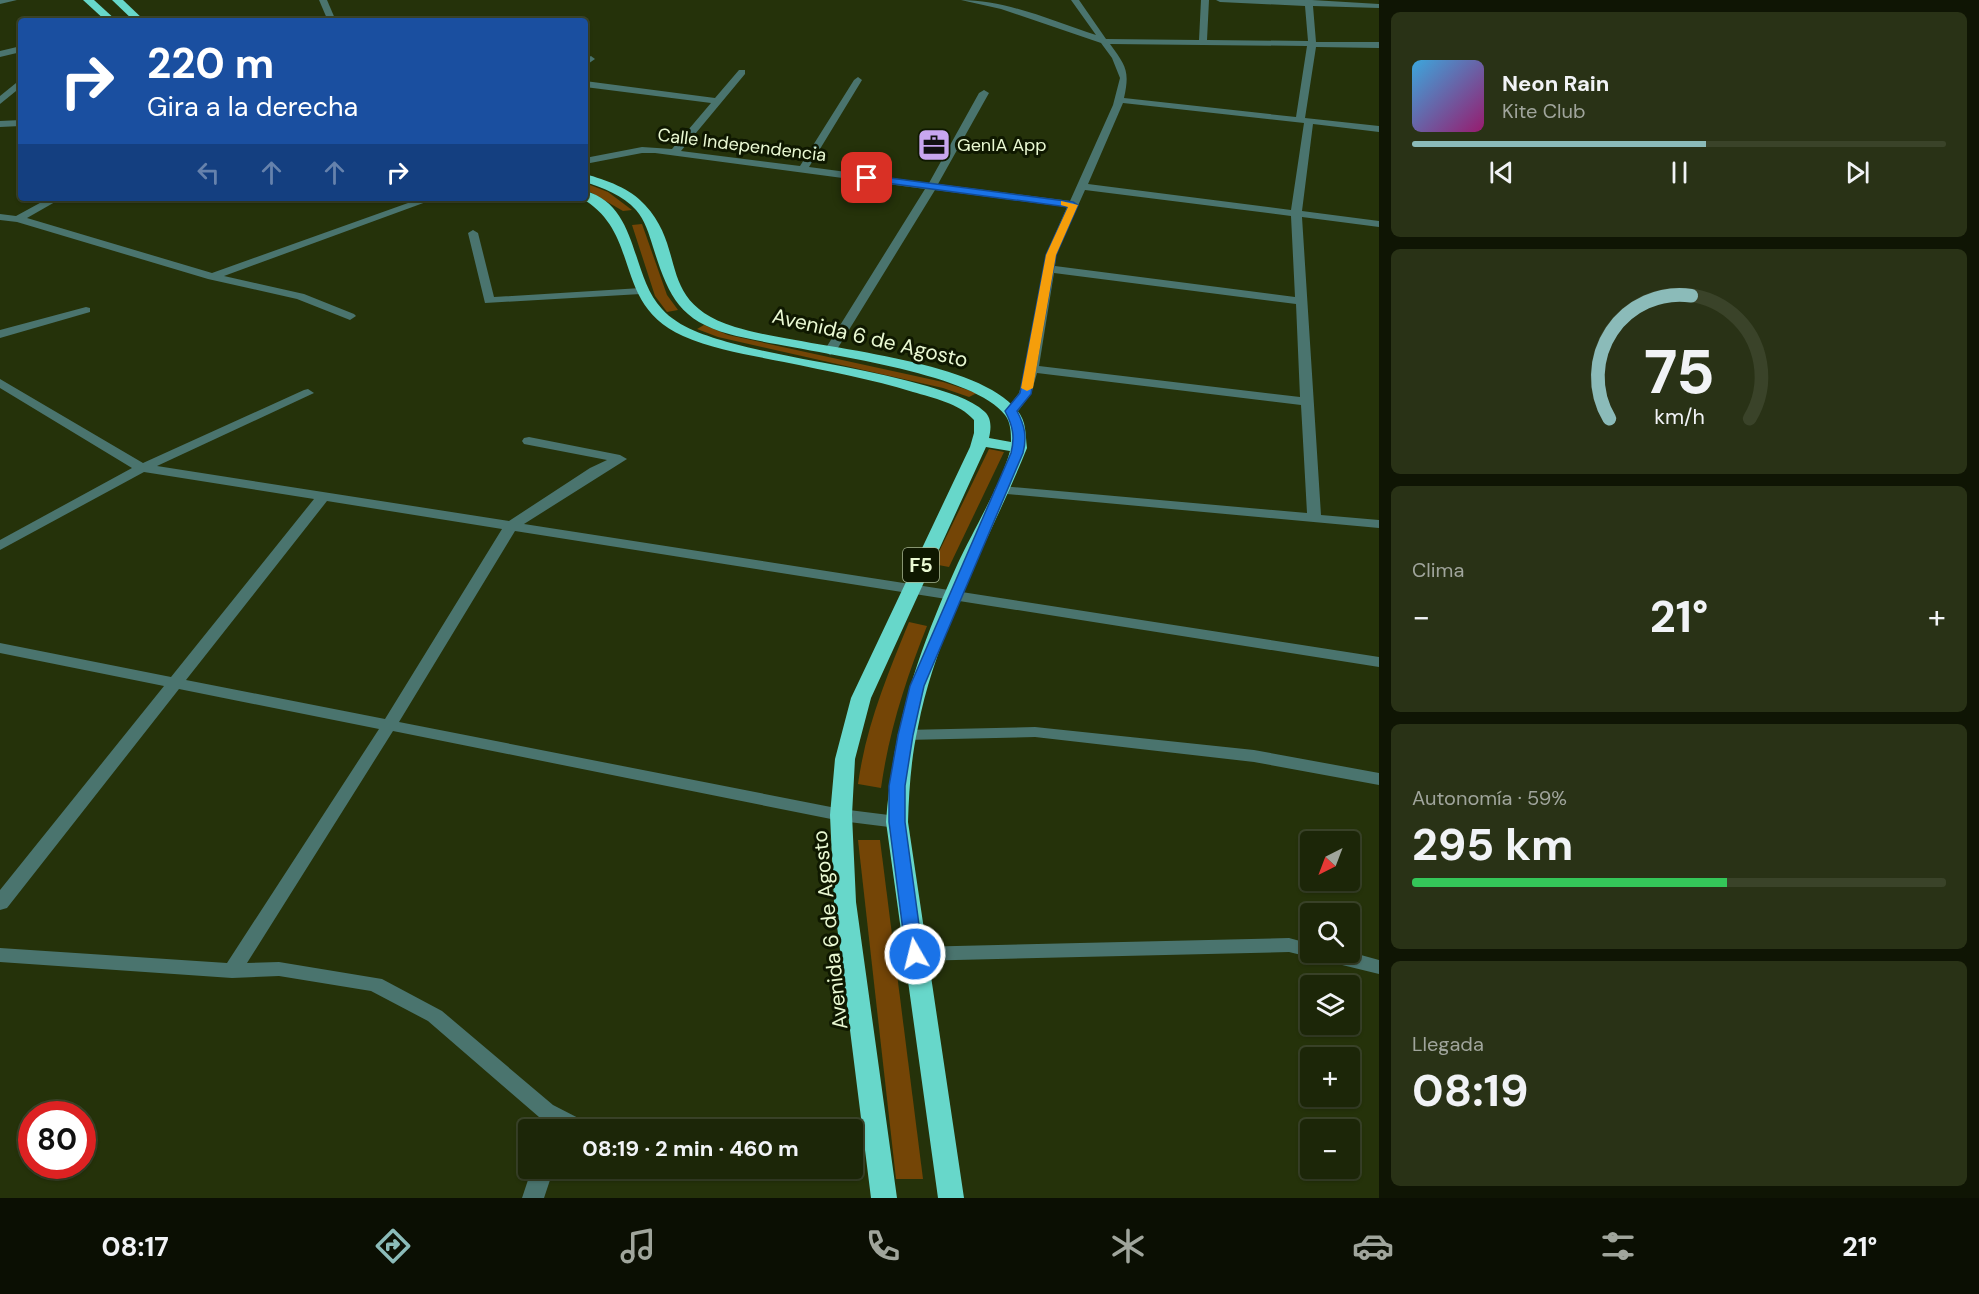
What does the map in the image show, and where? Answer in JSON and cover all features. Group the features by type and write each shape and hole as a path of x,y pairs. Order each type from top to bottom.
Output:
{"highway":[{"path":"88,0 108,18"},
{"path":"117,0 137,18"},
{"name":"Avenida 6 de Agosto","path":"588,179 604,184 632,199 631,217 641,291 656,312 672,324 700,338 730,347 930,391 967,405 1011,411"},
{"name":"Avenida 6 de Agosto","path":"588,197 610,210 631,217 679,298 696,315 735,331 954,378 997,398 1011,411"},
{"path":"672,324 696,315"},
{"path":"967,405 975,410 983,423 980,441 1018,448"},
{"name":"F5","path":"951,1198 897,822 897,786 905,735 917,686 1018,448 1017,423 1011,411"},
{"name":"Avenida 6 de Agosto","path":"884,1198 845,902 841,815 845,759 861,698 980,441"}],"street":[{"path":"0,2 14,0"},
{"path":"323,0 331,18"},
{"path":"965,0 1003,7 1104,41 1379,45"},
{"path":"1011,411 1025,394 1032,369 1051,255 1119,100 1124,78 1116,58 1075,0"},
{"path":"1203,42 1205,0"},
{"path":"1220,0 1379,6"},
{"path":"1308,2 1312,43 1296,213 1314,518"},
{"path":"0,54 18,50"},
{"path":"674,153 742,72"},
{"path":"803,169 858,80"},
{"path":"588,84 717,101"},
{"path":"0,101 18,85"},
{"path":"830,351 932,186 984,93"},
{"path":"1119,100 1379,129"},
{"path":"0,124 18,123"},
{"name":"Calle Independencia","path":"588,160 642,150 1073,205"},
{"path":"1081,186 1379,224"},
{"path":"18,219 51,201"},
{"path":"212,277 424,201"},
{"path":"0,217 18,219 212,277 300,296 350,316"},
{"path":"472,233 489,301 641,291"},
{"path":"1049,269 1301,300"},
{"path":"0,334 86,310"},
{"path":"1032,369 1307,402"},
{"path":"0,383 142,468 1379,662"},
{"path":"0,546 142,468 308,393"},
{"path":"232,971 388,727 510,526 595,471 620,459 529,441"},
{"path":"1001,490 1379,524"},
{"path":"0,903 323,497"},
{"path":"0,648 388,727 841,815 897,822"},
{"path":"905,735 1035,732 1254,756 1379,779"},
{"path":"915,954 1288,945 1300,948"},
{"path":"0,955 232,971 279,969 375,984 435,1016 554,1119"},
{"path":"1360,962 1379,967"},
{"path":"863,1139 876,1138"},
{"path":"533,1198 539,1179"}],"shaded area":[{"path":"588,184 608,192 632,210 623,211 588,191"},
{"path":"642,224 667,295 678,310 667,312 655,296 632,225"},
{"path":"704,325 728,335 943,382 977,393 969,397 943,388 718,337 697,329"},
{"path":"989,449 1004,452 949,567 933,564"},
{"path":"909,622 927,626 899,706 881,788 858,784 872,721"},
{"path":"858,840 880,840 923,1179 896,1179"}],"slow traffic":[{"path":"1027,388 1051,255 1073,205 1064,203"}],"place":[{"name":"GenIA App","path":"934,145"}],"route":[{"path":"867,178 1073,205 1051,255 1032,369 1025,394 1011,411 1017,423 1020,440 1017,453 954,595 917,686 905,735 897,786 897,822 915,954"}]}
